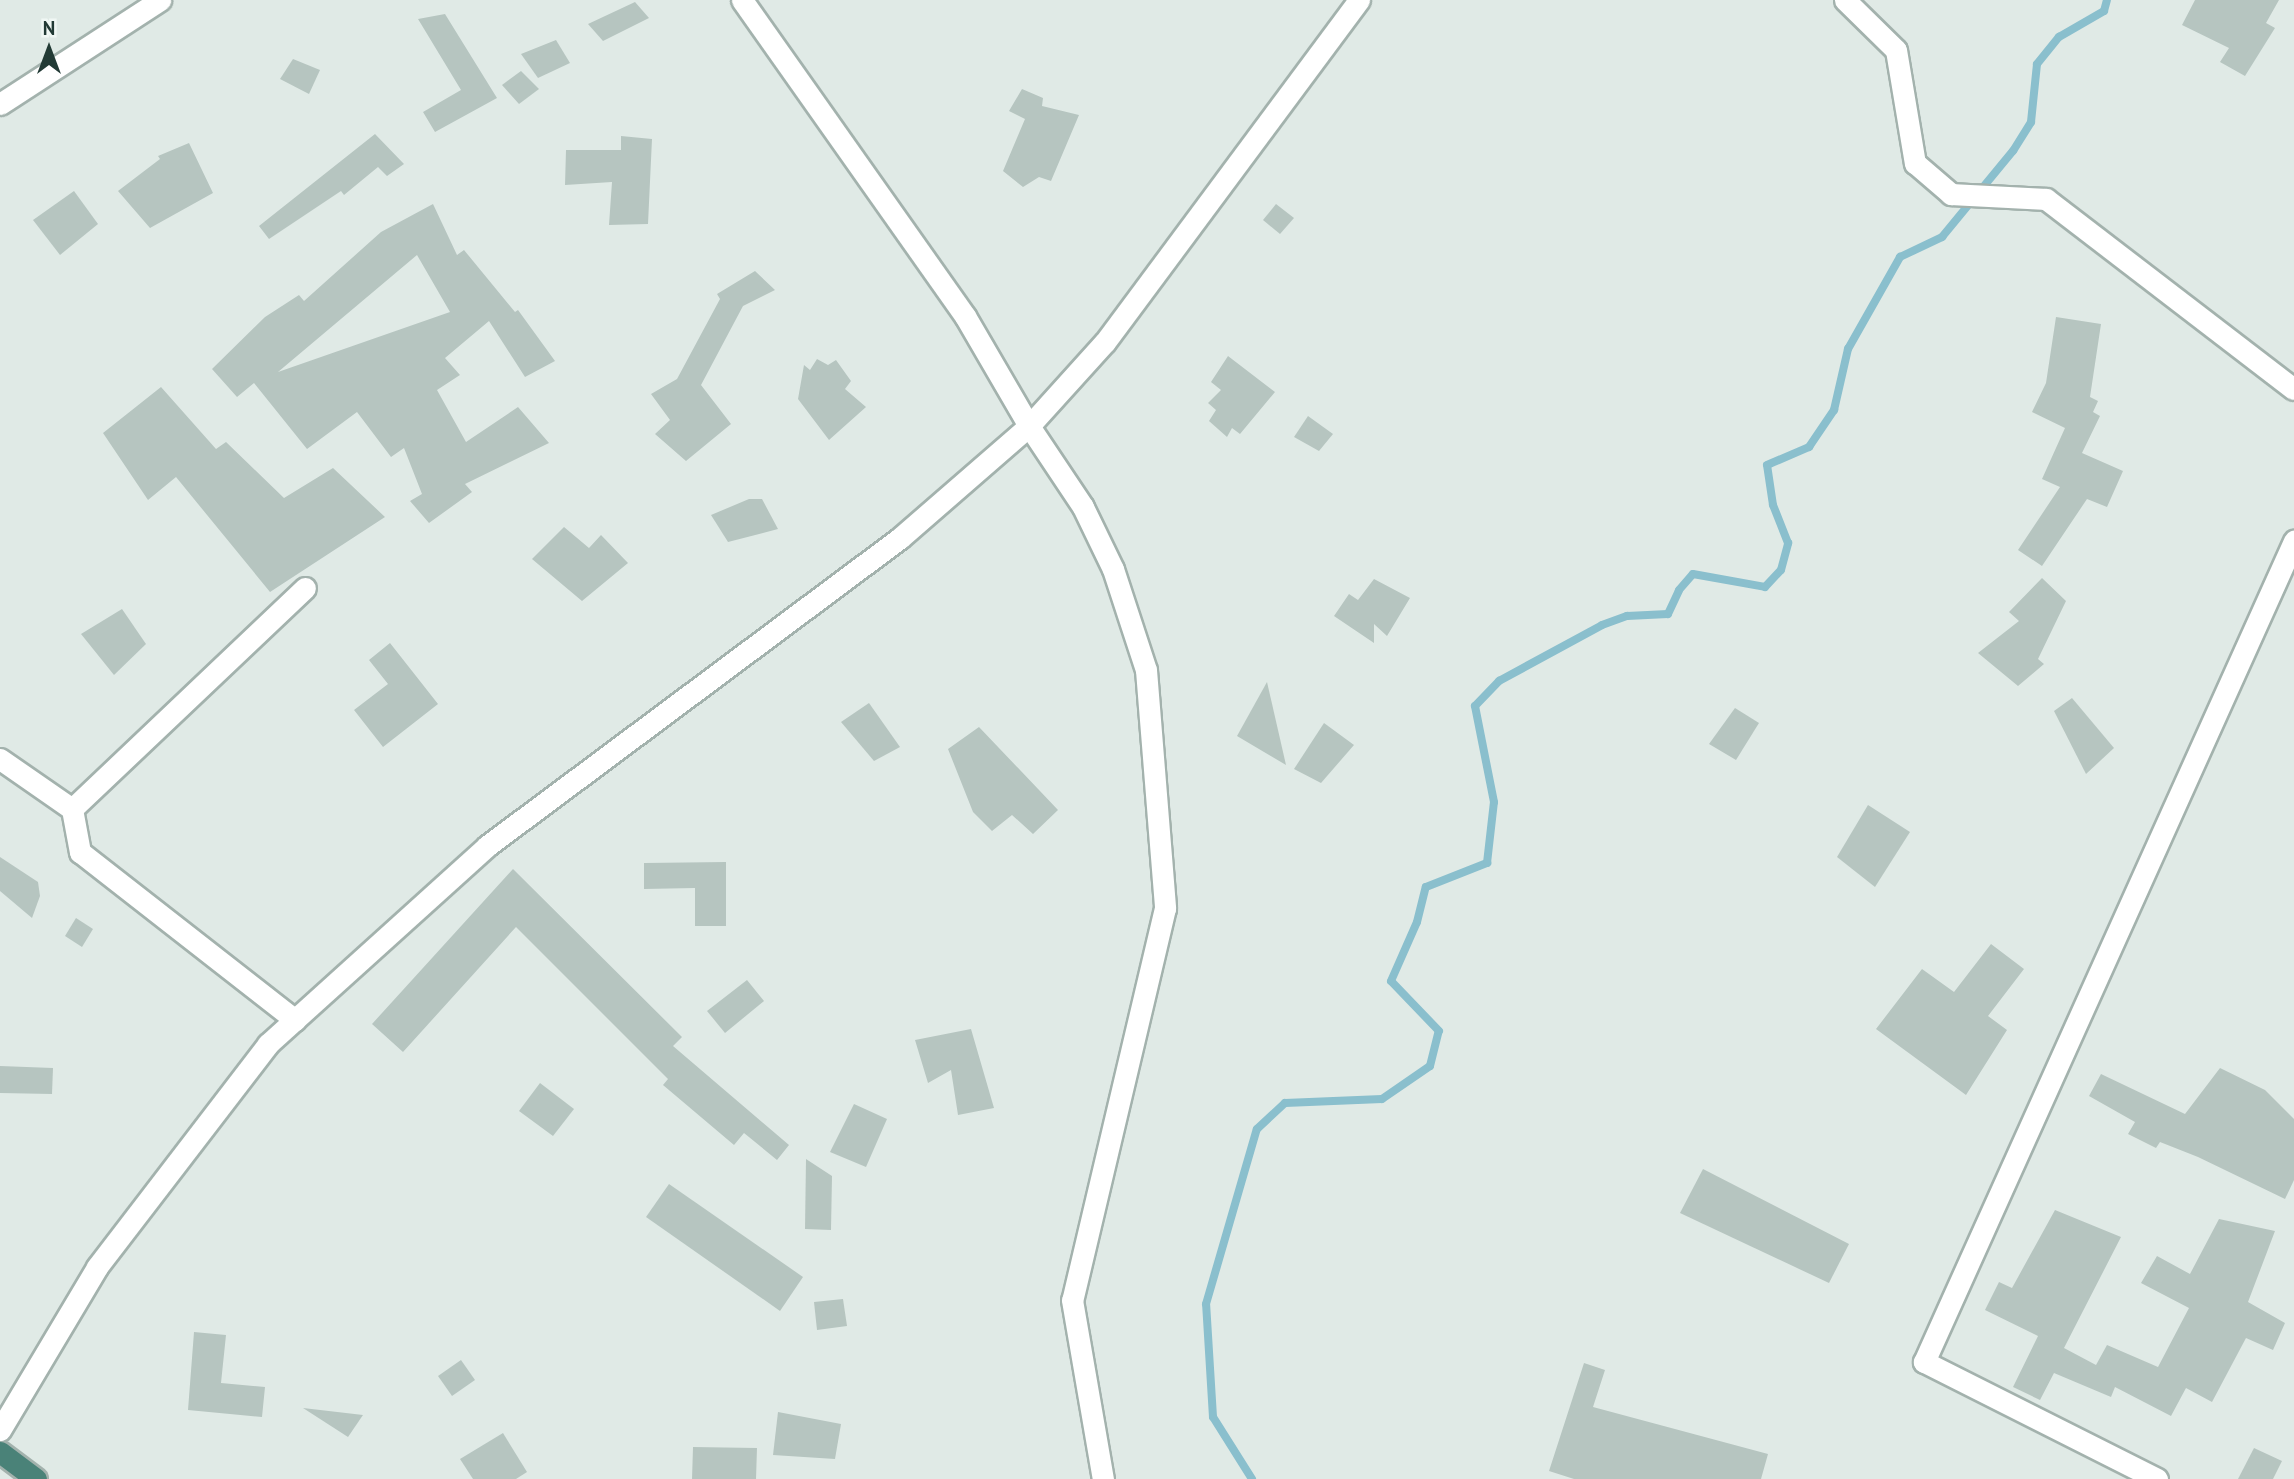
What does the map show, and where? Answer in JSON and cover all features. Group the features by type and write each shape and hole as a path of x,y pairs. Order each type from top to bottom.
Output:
{"highway":[{"path":"0,1452 36,1479"}],"street":[{"path":"0,104 160,0"},
{"path":"742,0 965,316 1029,426 1083,507 1113,569 1146,670 1165,908 1072,1300 1103,1479"},
{"path":"0,1430 97,1267 268,1044 487,846 900,538 1029,426 1105,342 1359,0"},
{"path":"1845,0 1896,50 1915,163 1951,194 2046,199 2294,389"},
{"path":"2157,1479 1924,1362 2294,541"},
{"path":"72,809 305,588"},
{"path":"0,759 72,809 80,852 295,1020"}],"building":[{"path":"2195,0 2279,0 2266,23 2275,28 2245,76 2220,62 2229,48 2182,25"},
{"path":"635,2 649,18 603,41 588,24"},
{"path":"445,14 497,98 435,132 423,112 461,90 418,19"},
{"path":"556,40 570,63 538,78 521,54"},
{"path":"293,59 320,70 309,94 280,79"},
{"path":"521,71 539,89 519,104 502,85"},
{"path":"1022,89 1043,98 1042,106 1079,115 1051,181 1039,177 1023,187 1003,171 1025,119 1009,111"},
{"path":"375,134 404,164 387,176 378,167 344,195 341,191 269,239 259,226"},
{"path":"621,136 652,139 648,224 609,225 612,182 565,185 566,150 621,150"},
{"path":"189,143 213,193 150,228 118,191 160,159 158,156"},
{"path":"74,191 98,224 60,255 33,220"},
{"path":"433,204 457,255 464,250 515,312 518,310 555,361 525,377 489,321 445,358 460,375 437,390 466,442 518,407 549,443 465,484 472,492 429,523 410,501 422,494 404,448 391,457 357,412 307,449 254,383 237,397 212,369 265,317 299,295 304,301 381,232","holes":["417,255 450,312 278,372"]},
{"path":"1276,204 1294,218 1280,234 1263,220"},
{"path":"755,271 775,290 743,306 701,385 731,424 686,461 655,434 670,420 651,394 677,379 720,299 717,294"},
{"path":"2056,317 2101,324 2090,397 2098,401 2093,412 2100,416 2082,453 2123,471 2107,507 2087,499 2042,566 2018,550 2060,487 2042,479 2065,428 2032,412 2046,383"},
{"path":"1228,356 1275,392 1240,434 1232,428 1227,437 1209,421 1216,410 1208,403 1221,390 1211,382"},
{"path":"817,359 828,365 836,360 851,381 845,389 866,407 829,440 798,399 804,365 810,370"},
{"path":"161,387 216,449 226,442 284,498 333,468 385,517 270,592 176,477 148,500 103,433"},
{"path":"1308,416 1333,434 1319,451 1294,437"},
{"path":"749,499 762,499 778,529 728,542 711,515"},
{"path":"564,527 589,548 601,535 628,563 582,601 532,559"},
{"path":"2042,578 2066,601 2038,659 2044,664 2018,686 1978,653 2019,621 2009,612"},
{"path":"1374,579 1410,598 1387,636 1374,624 1374,643 1334,616 1349,594 1358,600"},
{"path":"122,609 146,644 114,675 81,634"},
{"path":"390,643 438,704 383,747 354,710 388,684 369,660"},
{"path":"1267,682 1286,765 1237,736"},
{"path":"2072,698 2114,748 2086,774 2054,711"},
{"path":"869,703 900,747 874,761 841,722"},
{"path":"1735,708 1759,723 1736,760 1709,744"},
{"path":"1324,723 1354,745 1321,783 1294,769"},
{"path":"979,727 1058,810 1033,834 1012,815 992,831 973,812 948,749"},
{"path":"1868,805 1910,832 1875,887 1837,857"},
{"path":"0,857 38,882 40,896 32,918 0,891"},
{"path":"726,862 726,926 695,926 695,888 644,889 644,863"},
{"path":"513,869 682,1037 673,1046 789,1145 777,1160 744,1133 734,1145 663,1085 668,1079 516,927 403,1052 372,1024"},
{"path":"76,918 93,929 82,947 65,936"},
{"path":"1991,944 2024,969 1988,1016 2007,1030 1966,1095 1876,1029 1922,969 1954,992"},
{"path":"747,980 764,1001 725,1033 707,1011"},
{"path":"971,1029 994,1108 958,1115 951,1070 928,1083 915,1040"},
{"path":"0,1066 53,1068 52,1094 0,1093"},
{"path":"2220,1068 2265,1090 2294,1119 2294,1180 2285,1199 2198,1157 2160,1142 2156,1148 2128,1134 2135,1122 2089,1096 2101,1074 2185,1114"},
{"path":"540,1083 574,1109 553,1136 519,1111"},
{"path":"854,1104 887,1119 866,1167 830,1152"},
{"path":"806,1159 832,1176 831,1230 805,1229"},
{"path":"1703,1169 1849,1244 1829,1283 1680,1213"},
{"path":"669,1184 803,1277 780,1311 646,1217"},
{"path":"2055,1210 2121,1237 2064,1348 2096,1365 2107,1345 2158,1367 2189,1308 2141,1283 2157,1256 2190,1274 2219,1219 2275,1231 2248,1302 2285,1323 2273,1350 2246,1338 2212,1402 2186,1388 2171,1416 2115,1387 2111,1397 2054,1373 2040,1400 2013,1387 2038,1336 1985,1310 1999,1282 2012,1288"},
{"path":"843,1299 847,1326 817,1330 814,1302"},
{"path":"194,1332 226,1335 221,1383 265,1387 262,1417 188,1410"},
{"path":"461,1360 475,1380 452,1396 438,1376"},
{"path":"1584,1363 1605,1370 1593,1407 1768,1454 1761,1479 1574,1479 1549,1471"},
{"path":"303,1408 363,1415 348,1437"},
{"path":"778,1412 841,1424 835,1459 773,1455"},
{"path":"503,1433 527,1472 516,1479 473,1479 460,1459"},
{"path":"693,1447 757,1448 756,1479 692,1479"},
{"path":"2254,1448 2282,1461 2273,1479 2238,1479"}],"waterway":[{"path":"1252,1479 1213,1417 1206,1304 1257,1129 1285,1103 1382,1099 1430,1066 1439,1031 1391,981 1417,922 1426,887 1487,863 1494,802 1475,706 1499,681 1602,625 1627,616 1668,614 1679,590 1693,574 1765,587 1781,570 1788,543 1773,505 1767,465 1809,447 1834,410 1848,349 1900,257 1942,237 2013,151 2031,122 2037,64 2059,37 2104,11 2107,0"}]}
